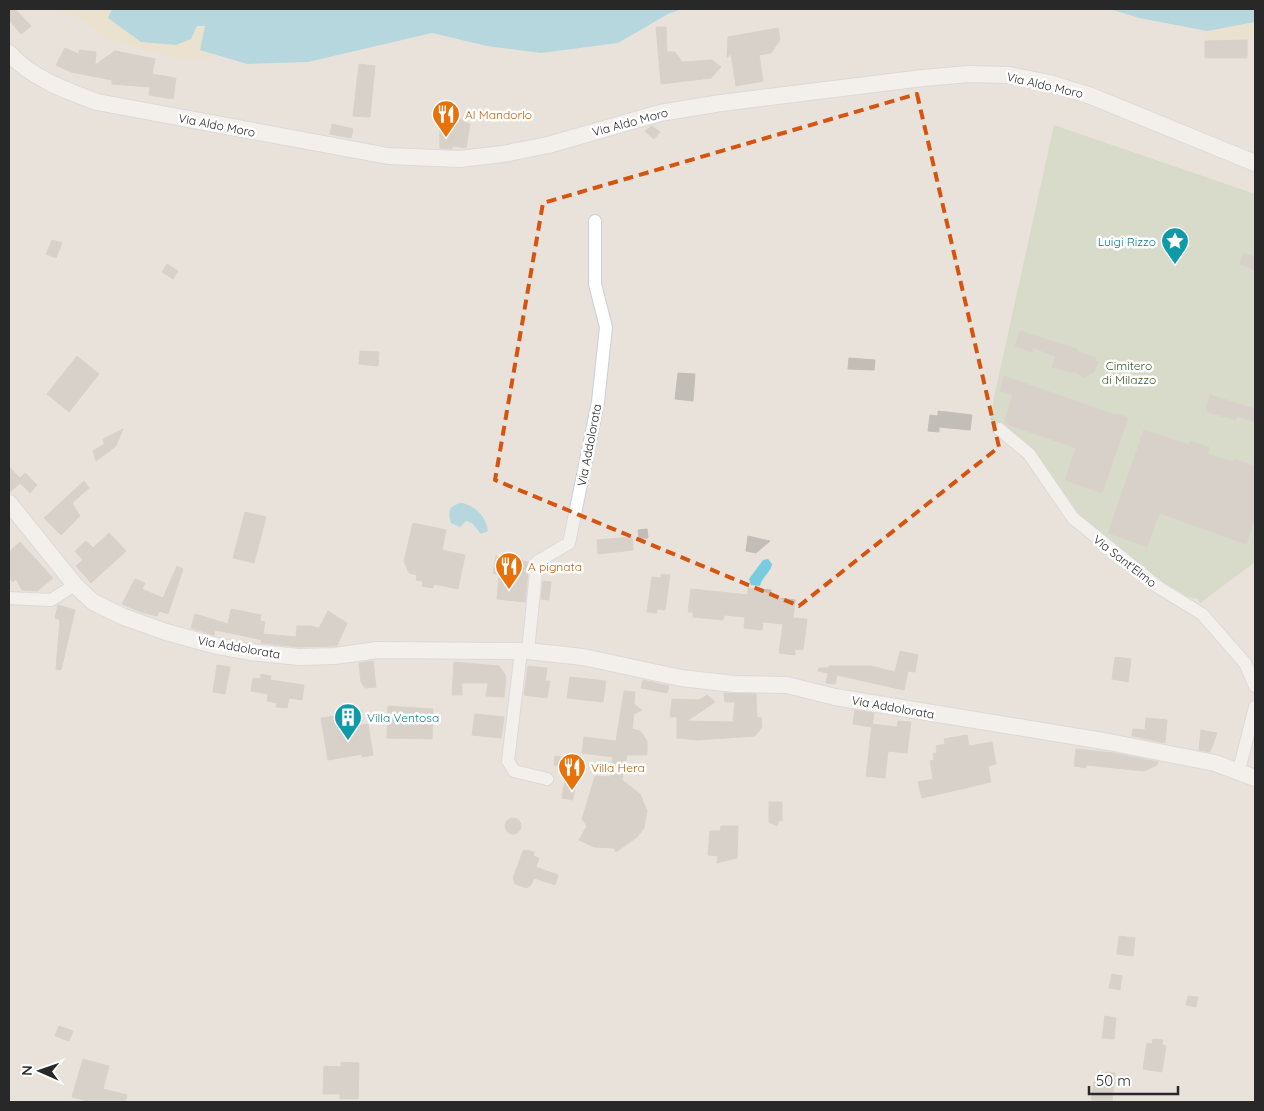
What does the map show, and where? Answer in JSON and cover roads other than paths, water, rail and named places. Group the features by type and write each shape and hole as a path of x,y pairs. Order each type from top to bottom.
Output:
{"street":[{"name":"Via Aldo Moro","path":"9,53 40,77 68,91 98,102 388,156 459,159 503,154 548,145 669,112 923,78 969,74 1009,76 1049,83 1091,96 1255,163"},
{"name":"Via Addolorata","path":"547,779 514,771 508,762 537,562 569,543 598,402 606,327 594,284 595,220"},
{"name":"Via Sant'Elmo","path":"999,429 1029,454 1073,518 1158,587 1202,614 1245,663 1255,686"},
{"name":"Via Addolorata","path":"9,503 75,585 94,602 124,617 166,632 250,652 299,657 335,656 377,650 525,651 584,657 681,678 734,684 786,684 835,697 1108,742 1215,763 1238,770 1255,778"},
{"path":"9,598 51,600 75,585"},
{"path":"1238,770 1255,707"}],"water":[{"path":"112,9 682,9 668,14 618,43 541,53 487,46 432,33 308,62 247,64 200,50 205,26 197,26 191,39 176,45 141,42 108,18"},
{"path":"1110,9 1255,9 1255,22 1207,31 1139,18"},
{"path":"463,503 480,514 485,521 488,531 481,534 472,523 466,521 460,527 451,523 449,515 452,507"},
{"path":"768,559 772,564 760,586 751,585 749,579 763,560"}],"place":[{"name":"Al Mandorlo","path":"446,138"},
{"name":"Luigi Rizzo","path":"1175,265"},
{"name":"A pignata","path":"509,590"},
{"name":"Villa Ventosa","path":"348,741"},
{"name":"Villa Hera","path":"572,791"}],"park label":[{"name":"Cimitero di Milazzo","path":"1129,372"}]}
